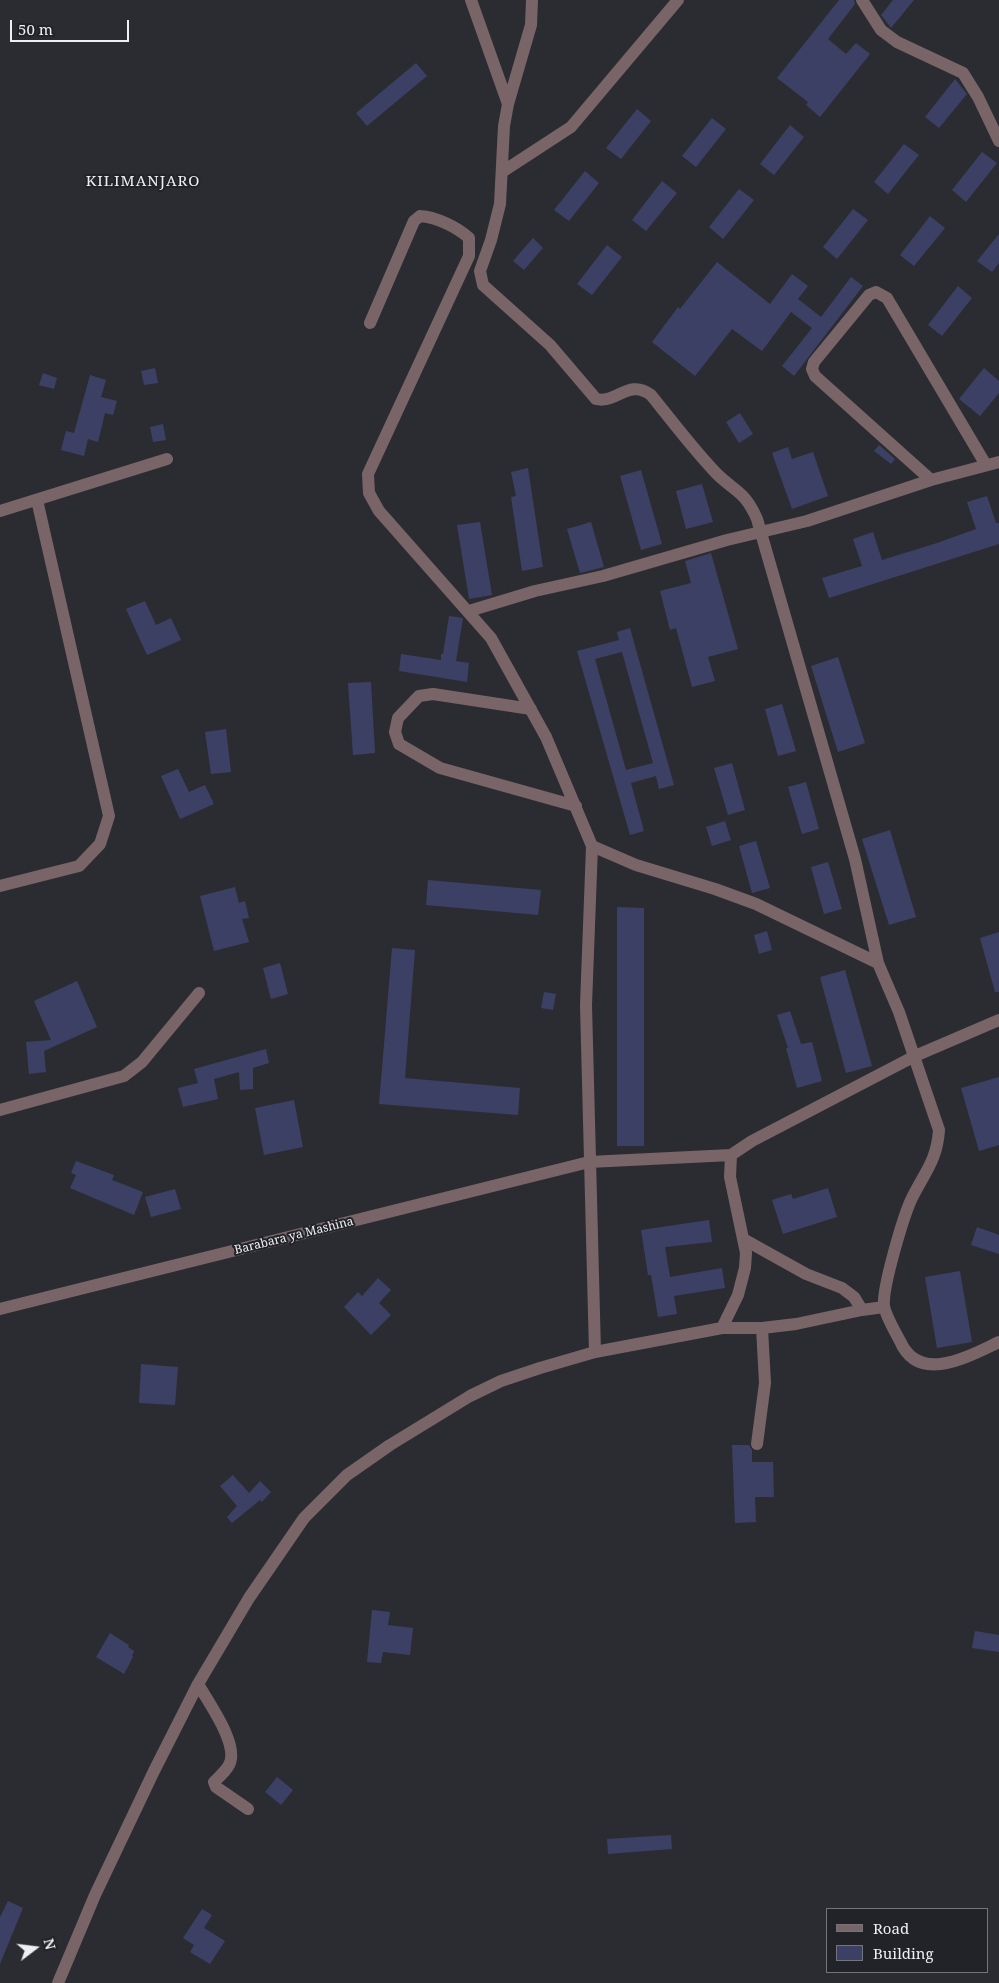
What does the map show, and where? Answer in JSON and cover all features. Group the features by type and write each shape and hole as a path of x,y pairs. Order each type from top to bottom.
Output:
{"street":[{"path":"471,0 508,104"},
{"path":"532,0 531,25 508,104 503,142 500,204 491,240 480,271 483,285 550,345 596,399 602,401 628,389 646,391 651,395 717,474 740,492 750,504 787,622 818,736 855,859 878,964 899,1012 939,1130 938,1145 932,1164 911,1200 900,1229 885,1292 884,1307 904,1351 924,1363 934,1366 953,1362 999,1342"},
{"path":"502,172 571,127 678,0"},
{"path":"862,0 881,30 897,42 963,73 978,97 999,141"},
{"path":"370,323 414,221 420,216 429,217 464,233 469,238 491,240"},
{"path":"469,238 469,256 368,474 370,493 379,511 491,638 546,736 592,846 586,1005 595,1352"},
{"path":"931,480 815,376 812,369 814,362 869,294 876,292 887,298 986,465"},
{"path":"0,511 167,460"},
{"path":"469,611 536,591 604,576 760,531 807,521 931,480 999,462"},
{"path":"0,886 79,866 100,844 109,816 36,500"},
{"path":"531,709 433,694 419,696 398,718 395,732 399,744 440,768 576,806"},
{"path":"592,846 636,865 715,889 756,904 878,964"},
{"path":"0,1110 124,1076 142,1062 199,993"},
{"path":"722,1328 738,1295 745,1268 746,1253 745,1240 730,1178 731,1155 752,1141 915,1056 999,1020"},
{"name":"Barabara ya Mashina","path":"0,1309 589,1162 731,1155"},
{"path":"745,1240 806,1274 842,1288 854,1297 862,1310"},
{"path":"58,1983 94,1895 198,1684 249,1598 304,1518 347,1475 390,1445 470,1396 501,1382 595,1352 722,1328 762,1328 796,1324 884,1307"},
{"path":"758,1444 765,1383 762,1328"},
{"path":"198,1684 230,1741 232,1756 229,1766 214,1782 216,1787 223,1793 248,1809"}],"building":[{"path":"839,0 854,0 855,4 828,39 846,54 856,43 870,54 820,117 806,105 808,102 777,78"},
{"path":"893,0 914,0 891,28 881,15"},
{"path":"416,63 427,76 367,126 356,113"},
{"path":"955,79 967,94 939,128 925,117"},
{"path":"637,109 651,121 621,159 606,148"},
{"path":"712,118 726,129 696,167 682,156"},
{"path":"790,125 804,137 774,175 760,164"},
{"path":"904,144 919,155 888,194 874,182"},
{"path":"982,152 997,163 966,202 952,190"},
{"path":"585,171 599,183 569,221 554,210"},
{"path":"662,181 677,193 646,231 632,220"},
{"path":"739,189 754,200 723,239 709,227"},
{"path":"853,209 868,220 837,259 823,247"},
{"path":"930,216 945,228 914,266 900,255"},
{"path":"999,234 999,263 992,272 977,261"},
{"path":"533,238 543,248 524,270 513,261"},
{"path":"607,245 622,257 592,295 577,284"},
{"path":"717,262 770,304 792,274 808,286 798,299 821,317 851,277 863,286 794,376 782,366 812,328 791,312 762,351 732,329 695,376 652,342 678,307 680,309"},
{"path":"958,286 972,298 942,336 928,325"},
{"path":"155,368 158,383 144,385 141,371"},
{"path":"984,368 999,381 999,393 980,416 959,399"},
{"path":"43,373 57,378 54,389 39,385"},
{"path":"90,375 106,380 101,397 117,401 113,415 105,413 98,442 88,439 84,456 61,450 66,431 74,433"},
{"path":"740,413 753,434 739,443 726,422"},
{"path":"163,424 166,440 153,442 150,427"},
{"path":"879,445 895,459 891,464 874,451"},
{"path":"788,447 792,459 813,452 828,496 792,509 772,453"},
{"path":"528,468 543,567 522,571 511,497 516,496 511,472"},
{"path":"641,470 662,544 641,550 620,476"},
{"path":"702,484 713,522 686,529 676,491"},
{"path":"987,496 996,523 999,523 999,544 829,598 822,578 862,566 853,539 873,532 882,560 937,543 976,529 967,502"},
{"path":"480,522 492,595 469,599 457,525"},
{"path":"591,522 604,567 580,573 567,529"},
{"path":"711,553 738,649 708,657 715,681 692,687 676,628 670,630 660,591 691,583 685,561"},
{"path":"145,601 156,625 171,618 181,640 147,655 126,609"},
{"path":"449,616 463,618 456,661 469,663 467,682 399,671 401,654 441,660"},
{"path":"630,628 674,785 659,789 656,776 631,783 644,831 630,835 577,651 619,640 617,632","holes":["622,652 653,763 626,770 595,659"]},
{"path":"838,657 865,743 838,752 811,666"},
{"path":"371,682 375,753 353,755 348,683"},
{"path":"782,704 796,751 778,756 765,709"},
{"path":"226,729 231,772 211,774 205,732"},
{"path":"732,763 745,810 728,815 714,768"},
{"path":"178,769 189,792 205,785 214,804 180,819 161,776"},
{"path":"806,782 819,829 802,834 788,787"},
{"path":"725,821 731,840 712,846 706,827"},
{"path":"890,830 916,917 889,925 862,839"},
{"path":"756,841 770,888 752,893 739,846"},
{"path":"828,862 842,909 824,914 811,867"},
{"path":"428,880 541,890 538,915 426,905"},
{"path":"235,887 239,903 245,901 249,918 242,919 249,942 214,951 200,896"},
{"path":"617,907 644,908 644,1146 617,1146"},
{"path":"767,931 772,950 759,954 754,935"},
{"path":"999,932 999,992 995,992 980,938"},
{"path":"392,948 415,950 405,1078 520,1088 518,1115 379,1104"},
{"path":"280,963 288,994 271,999 263,968"},
{"path":"845,970 872,1066 846,1073 820,977"},
{"path":"77,981 97,1027 44,1051 46,1072 29,1074 26,1042 51,1040 34,1001"},
{"path":"544,992 556,994 553,1010 541,1008"},
{"path":"790,1011 801,1044 812,1042 822,1081 797,1088 786,1048 788,1048 777,1015"},
{"path":"266,1049 269,1063 253,1068 253,1089 240,1090 239,1072 214,1079 218,1099 183,1107 178,1088 198,1083 194,1069"},
{"path":"999,1077 999,1145 979,1151 961,1088"},
{"path":"294,1100 303,1147 264,1155 255,1108"},
{"path":"76,1161 114,1175 112,1180 143,1192 134,1215 70,1188 76,1175 71,1173"},
{"path":"828,1188 837,1217 783,1234 772,1200 791,1194 793,1199"},
{"path":"175,1189 181,1209 151,1217 145,1197"},
{"path":"709,1220 712,1242 665,1247 670,1277 722,1268 725,1288 674,1296 677,1314 658,1317 651,1275 648,1275 641,1230"},
{"path":"977,1227 999,1235 999,1254 971,1245"},
{"path":"960,1271 972,1342 937,1348 925,1277"},
{"path":"378,1278 391,1290 379,1303 391,1315 371,1335 344,1307 358,1292 362,1296"},
{"path":"141,1364 178,1367 175,1405 139,1403"},
{"path":"732,1445 749,1445 752,1450 752,1462 773,1462 774,1497 755,1497 756,1522 735,1523"},
{"path":"233,1475 249,1493 260,1481 271,1492 262,1502 260,1500 232,1523 227,1517 237,1506 220,1486"},
{"path":"372,1610 390,1612 388,1625 413,1628 410,1655 383,1652 381,1663 367,1662"},
{"path":"975,1631 999,1635 999,1652 972,1648"},
{"path":"110,1633 129,1645 128,1647 134,1651 124,1674 96,1657"},
{"path":"277,1777 293,1790 281,1805 265,1792"},
{"path":"671,1835 672,1849 608,1854 607,1839"},
{"path":"8,1901 23,1908 0,1964 0,1917"},
{"path":"202,1909 212,1915 204,1928 225,1941 210,1964 190,1952 194,1945 183,1938"}],"district":[{"name":"KILIMANJARO","path":"143,182"}]}
